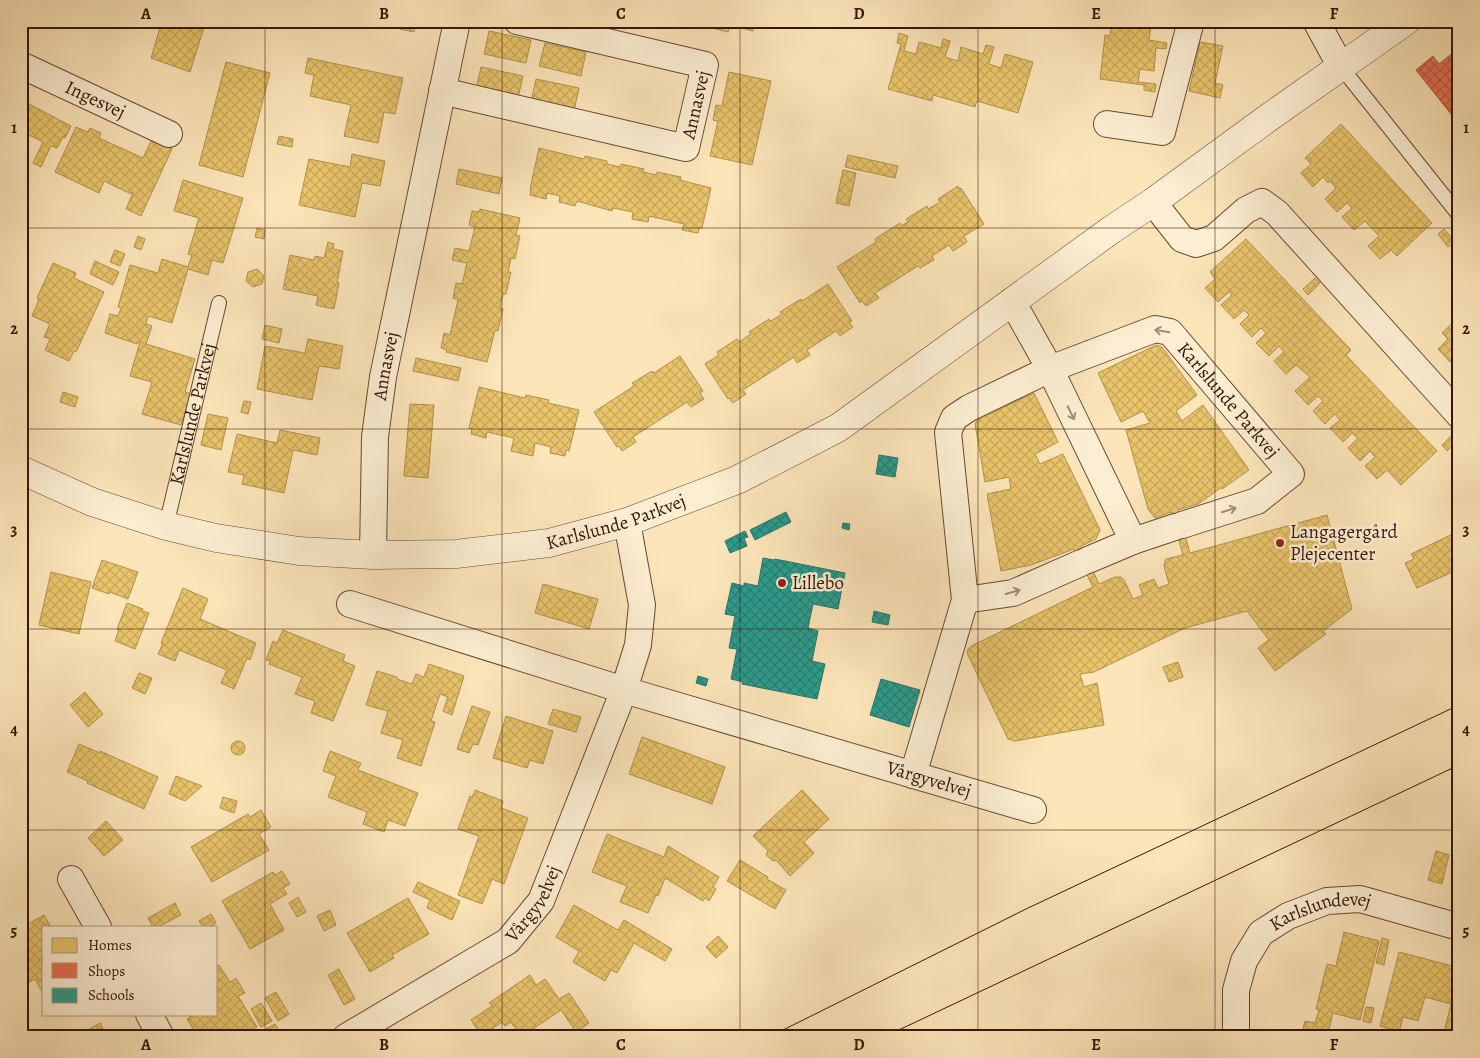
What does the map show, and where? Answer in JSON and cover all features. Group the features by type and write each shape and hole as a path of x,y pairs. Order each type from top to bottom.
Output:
{"street":[{"name":"Annasvej","path":"373,555 375,437 383,378 457,21"},
{"name":"Annasvej","path":"442,91 686,148 705,65 517,21"},
{"path":"1107,124 1162,132 1191,21"},
{"path":"1316,21 1341,67"},
{"name":"Karlslunde Parkvej","path":"21,470 92,502 166,526 216,538 299,551 373,555 456,554 549,543 627,522 737,480 838,428 1111,230 1406,21"},
{"name":"Ingesvej","path":"21,65 170,134"},
{"path":"1153,202 1182,239 1196,244 1214,238 1246,210 1262,202 1278,213 1459,415"},
{"path":"1012,301 1050,369 1133,541"},
{"name":"Karlslunde Parkvej","path":"912,775 965,600 948,432 954,418 969,408 1050,369 1155,329 1170,332 1291,474 1257,501 1133,541 1013,593 965,600"},
{"name":"Vårgyvelvej","path":"346,1037 508,941 541,901 624,690 638,645 642,606 627,522"},
{"name":"Vårgyvelvej","path":"350,604 624,690 1033,810"},
{"path":"71,879 97,926"},
{"name":"Karlslundevej","path":"1236,1037 1236,990 1244,961 1261,933 1288,916 1327,901 1360,900 1459,927"},
{"path":"150,1016 162,1037"}],"lane":[{"path":"1341,67 1459,215"},
{"name":"Karlslunde Parkvej","path":"166,526 219,303"}],"building: Homes":[{"path":"162,21 206,21 190,72 151,58"},
{"path":"362,21 416,21 414,32"},
{"path":"712,21 755,21 753,31 730,25 728,32 712,28 714,22"},
{"path":"1112,21 1165,21 1164,28 1151,26 1149,40 1167,43 1166,49 1156,48 1154,71 1140,69 1138,82 1156,84 1155,92 1144,90 1144,85 1100,79 1105,35 1110,36"},
{"path":"489,31 531,40 526,63 484,54"},
{"path":"899,33 908,36 904,51 916,54 919,42 941,48 943,39 950,41 945,57 958,61 961,47 983,54 986,45 994,47 989,64 1001,68 1005,54 1033,62 1018,113 977,101 975,107 933,95 932,101 888,89 901,44 897,43"},
{"path":"1200,42 1223,46 1215,83 1223,85 1220,98 1189,91"},
{"path":"545,43 586,52 581,76 539,66"},
{"path":"308,58 403,78 395,114 384,112 378,143 344,136 351,105 310,96 314,75 305,73"},
{"path":"226,62 270,73 243,177 199,165"},
{"path":"481,67 523,76 518,98 476,89"},
{"path":"729,72 771,81 752,165 710,156 718,121 713,120 716,105 722,106"},
{"path":"536,79 579,88 574,111 531,102"},
{"path":"21,100 71,126 57,148 51,146 41,167 33,163 43,142 21,131"},
{"path":"1341,124 1432,223 1397,256 1391,250 1380,259 1368,246 1379,236 1365,221 1354,230 1342,217 1352,208 1347,203 1337,212 1325,199 1336,188 1330,181 1328,183 1323,177 1313,187 1301,173 1311,164 1305,158"},
{"path":"76,127 88,132 90,128 101,133 99,138 143,158 152,139 172,149 141,216 126,209 132,192 131,194 104,181 99,193 55,172"},
{"path":"279,136 293,139 292,147 277,144"},
{"path":"539,148 584,159 585,156 607,161 607,164 620,167 621,164 644,169 643,172 657,175 657,172 681,177 680,180 711,188 702,228 699,228 698,233 682,230 684,224 649,216 648,222 632,219 633,212 613,208 612,211 577,201 575,206 559,202 560,196 547,193 546,199 530,195"},
{"path":"352,154 385,161 380,186 362,183 355,217 299,205 309,159 350,167"},
{"path":"848,155 898,166 895,178 845,167"},
{"path":"459,169 502,178 499,194 456,184"},
{"path":"843,170 856,173 849,206 836,203"},
{"path":"183,180 243,198 223,263 212,260 208,275 188,269 172,323 148,316 146,324 152,326 146,344 195,359 185,392 191,394 181,425 142,414 152,382 130,376 140,342 137,344 105,333 110,314 118,316 121,308 118,307 130,265 158,273 162,259 188,267 192,255 188,254 199,218 174,211"},
{"path":"958,186 984,224 964,236 967,242 953,251 949,245 932,256 934,260 920,268 918,266 875,293 879,298 866,306 862,301 860,303 837,267 876,242 875,239 900,223 901,226 908,222 906,219 927,206 928,209 940,202 938,199"},
{"path":"480,209 520,218 516,235 520,236 515,259 511,258 508,272 511,272 506,294 503,294 500,308 503,309 498,331 495,330 487,362 446,352 447,350 441,348 444,333 450,335 458,300 453,298 456,283 462,284 467,263 452,260 455,248 469,251 475,227 469,225 472,211 479,212"},
{"path":"257,228 265,230 264,239 255,237"},
{"path":"1444,229 1455,242 1448,247 1438,234"},
{"path":"138,236 145,239 141,250 134,247"},
{"path":"1246,239 1351,350 1346,355 1437,451 1401,485 1387,470 1377,479 1365,466 1375,457 1370,451 1360,461 1348,448 1358,438 1352,433 1343,442 1330,428 1340,420 1335,414 1325,424 1313,411 1323,401 1318,396 1308,405 1295,391 1310,377 1296,365 1286,374 1274,361 1284,352 1279,346 1269,356 1256,343 1266,333 1261,328 1252,337 1240,324 1249,315 1244,310 1234,319 1221,305 1232,295 1229,292 1218,302 1205,288 1215,279 1210,272"},
{"path":"328,242 334,244 333,249 343,251 334,309 316,305 318,296 283,289 290,255 314,260 315,256 324,258"},
{"path":"115,250 125,254 120,266 110,262"},
{"path":"95,261 119,272 113,285 90,274"},
{"path":"53,263 76,273 74,278 104,292 76,352 74,351 69,361 45,350 50,339 44,337 50,324 32,316 39,300 37,298"},
{"path":"257,269 264,276 262,284 253,287 246,281 248,272"},
{"path":"1315,278 1320,283 1308,295 1303,289"},
{"path":"828,284 852,321 849,322 853,327 840,336 836,331 807,350 810,355 797,363 794,357 743,390 746,394 733,403 728,399 705,364 719,355 717,352 737,339 739,342 751,334 749,332 769,319 771,321 782,314 780,312 801,299 802,301"},
{"path":"1459,317 1459,354 1450,362 1438,349 1448,339 1442,333"},
{"path":"265,325 282,329 279,343 262,339"},
{"path":"308,339 343,346 339,369 319,366 312,400 257,389 265,346 305,353"},
{"name":"Langagergård Plejecenter","path":"1156,345 1162,347 1197,395 1176,411 1182,421 1203,405 1249,470 1198,504 1178,510 1190,553 1327,515 1352,609 1323,631 1326,634 1275,671 1258,648 1269,640 1247,611 1185,628 1094,672 1080,674 1084,687 1097,683 1104,725 1015,741 1008,739 967,653 968,649 1093,587 1074,549 1031,565 1001,571 987,494 1011,489 1009,477 985,482 975,424 977,420 1034,393 1058,442 1035,454 1040,464 1063,454 1100,530 1096,539 1081,546 1099,584 1115,577 1121,577 1133,599 1143,595 1139,585 1154,579 1158,588 1169,584 1164,566 1165,561 1166,559 1183,555 1171,512 1155,518 1148,509 1126,430 1150,423 1143,411 1121,422 1098,373"},
{"path":"680,356 703,391 700,393 704,399 691,407 687,402 633,437 636,442 622,451 619,446 617,447 594,412 634,386 632,383 652,371 654,373"},
{"path":"416,358 461,368 458,381 413,371"},
{"path":"479,387 525,398 526,395 549,400 548,403 579,410 569,451 566,450 565,456 550,453 551,447 535,443 533,456 511,451 514,438 487,432 486,438 471,434 472,429 469,428"},
{"path":"63,392 78,397 75,407 60,402"},
{"path":"244,401 251,402 248,414 241,412"},
{"path":"410,404 434,405 428,478 404,476"},
{"path":"208,414 228,418 221,450 201,445"},
{"path":"280,430 320,438 317,455 293,450 284,493 242,484 244,475 228,472 237,434 277,443"},
{"path":"1454,433 1459,440 1447,451 1442,445"},
{"path":"21,518 28,522 25,528 21,526"},
{"path":"1459,531 1459,569 1417,588 1405,563 1414,559 1411,554"},
{"path":"102,560 138,572 128,599 92,588"},
{"path":"51,572 91,582 79,634 39,625"},
{"path":"543,584 598,599 589,629 535,613"},
{"path":"183,588 208,599 200,619 256,643 250,660 247,658 234,689 221,683 227,670 179,650 175,661 158,654"},
{"path":"127,603 149,613 135,649 115,641 119,629 117,629"},
{"path":"283,630 345,655 343,661 355,666 333,721 311,713 315,701 295,694 302,677 269,664 270,661 266,660 273,641 277,643"},
{"path":"1178,662 1183,677 1169,682 1163,667"},
{"path":"429,664 464,676 452,715 443,711 448,697 440,694 431,721 435,722 421,766 397,758 403,740 381,733 388,711 366,705 377,671 412,684 416,674 424,677"},
{"path":"139,673 152,678 145,694 132,688"},
{"path":"85,692 103,714 88,727 70,705"},
{"path":"472,706 490,712 478,745 473,744 469,753 457,749"},
{"path":"553,709 581,717 576,732 548,724"},
{"path":"506,716 553,731 543,764 530,760 527,768 493,758"},
{"path":"642,737 725,767 712,804 629,774"},
{"path":"238,741 243,743 245,748 243,753 238,755 233,753 231,748 233,743"},
{"path":"79,744 100,753 100,751 158,777 144,809 67,772"},
{"path":"330,751 361,763 358,770 418,793 405,826 388,820 384,832 363,824 367,812 328,797 336,776 323,771"},
{"path":"176,776 202,786 185,801 169,794"},
{"path":"475,790 503,801 501,808 528,818 504,884 492,879 482,904 458,895 479,836 458,829 470,796 472,797"},
{"path":"802,790 829,819 804,842 814,853 790,876 776,860 773,861 766,855 768,851 753,836"},
{"path":"223,797 237,801 234,813 220,808"},
{"path":"261,810 271,827 259,834 269,850 212,882 191,847 248,814 250,817"},
{"path":"106,821 123,840 104,856 88,838"},
{"path":"607,834 664,857 668,846 719,877 713,887 716,889 709,901 705,898 703,901 665,878 658,896 656,895 648,913 620,902 627,886 592,872"},
{"path":"1436,851 1449,855 1442,884 1428,880"},
{"path":"740,860 786,890 775,909 727,881"},
{"path":"282,871 290,884 283,888 287,894 270,904 284,930 250,949 222,901 273,872 275,875"},
{"path":"418,882 460,901 452,920 427,908 430,900 413,892"},
{"path":"24,891 28,898 21,902 21,893"},
{"path":"298,897 306,912 297,917 289,903"},
{"path":"408,898 429,934 392,955 394,958 370,972 347,933"},
{"path":"175,903 181,915 160,926 152,926 148,918"},
{"path":"574,905 618,930 624,920 672,949 665,961 634,943 617,973 611,970 605,981 573,962 579,951 556,937"},
{"path":"330,910 336,925 324,931 317,916"},
{"path":"211,914 216,923 212,926 202,926 199,921"},
{"path":"44,915 50,926 42,926 42,991 35,979 21,986 21,928"},
{"path":"1344,932 1379,941 1360,1020 1333,1013 1327,1037 1301,1037 1305,1021 1315,1023 1319,1010 1316,1009 1327,964 1336,966"},
{"path":"718,936 728,947 716,958 706,947"},
{"path":"1382,938 1389,940 1384,965 1376,963"},
{"path":"1399,952 1456,967 1453,978 1459,980 1459,1037 1443,1036 1451,1004 1425,997 1418,1021 1403,1017 1399,1032 1380,1026"},
{"path":"218,966 230,982 236,978 245,993 238,996 257,1027 242,1037 198,1037 187,1019 191,1016 218,1016"},
{"path":"339,969 355,999 344,1005 328,975"},
{"path":"530,975 536,985 545,979 559,999 569,993 589,1023 576,1032 561,1010 521,1037 511,1022 505,1026 502,1022 482,1036 471,1020 492,1006 489,1003"},
{"path":"276,992 289,1014 278,1021 265,998"},
{"path":"261,1003 272,1021 261,1027 251,1009"},
{"path":"1366,1007 1374,1008 1371,1023 1363,1021"},
{"path":"100,1023 107,1037 76,1037"},
{"path":"275,1024 283,1037 265,1037 262,1031"},
{"path":"1113,1032 1134,1037 1112,1037"}],"building: Shops":[{"path":"1459,48 1459,124 1416,70 1433,56 1439,64"}],"building: Schools":[{"path":"879,455 898,458 895,477 876,474"},
{"path":"786,512 791,522 755,540 750,530"},
{"path":"843,523 850,524 849,530 842,528"},
{"path":"745,531 748,537 744,538 747,546 730,553 725,541"},
{"path":"763,558 845,573 838,609 813,604 808,628 818,631 812,661 825,664 817,699 742,684 743,682 731,679 737,649 729,648 735,616 725,614 732,583 744,586 744,583 758,586"},
{"path":"874,611 890,615 888,625 872,622"},
{"path":"698,676 708,679 706,686 696,683"},
{"path":"881,679 920,690 909,727 870,715"}],"tram line":[{"path":"769,1037 1026,909 1459,705"},
{"path":"884,1037 1459,765"}],"place":[{"name":"Langagergård Plejecenter","path":"1280,543"},
{"name":"Lillebo","path":"782,583"}]}
